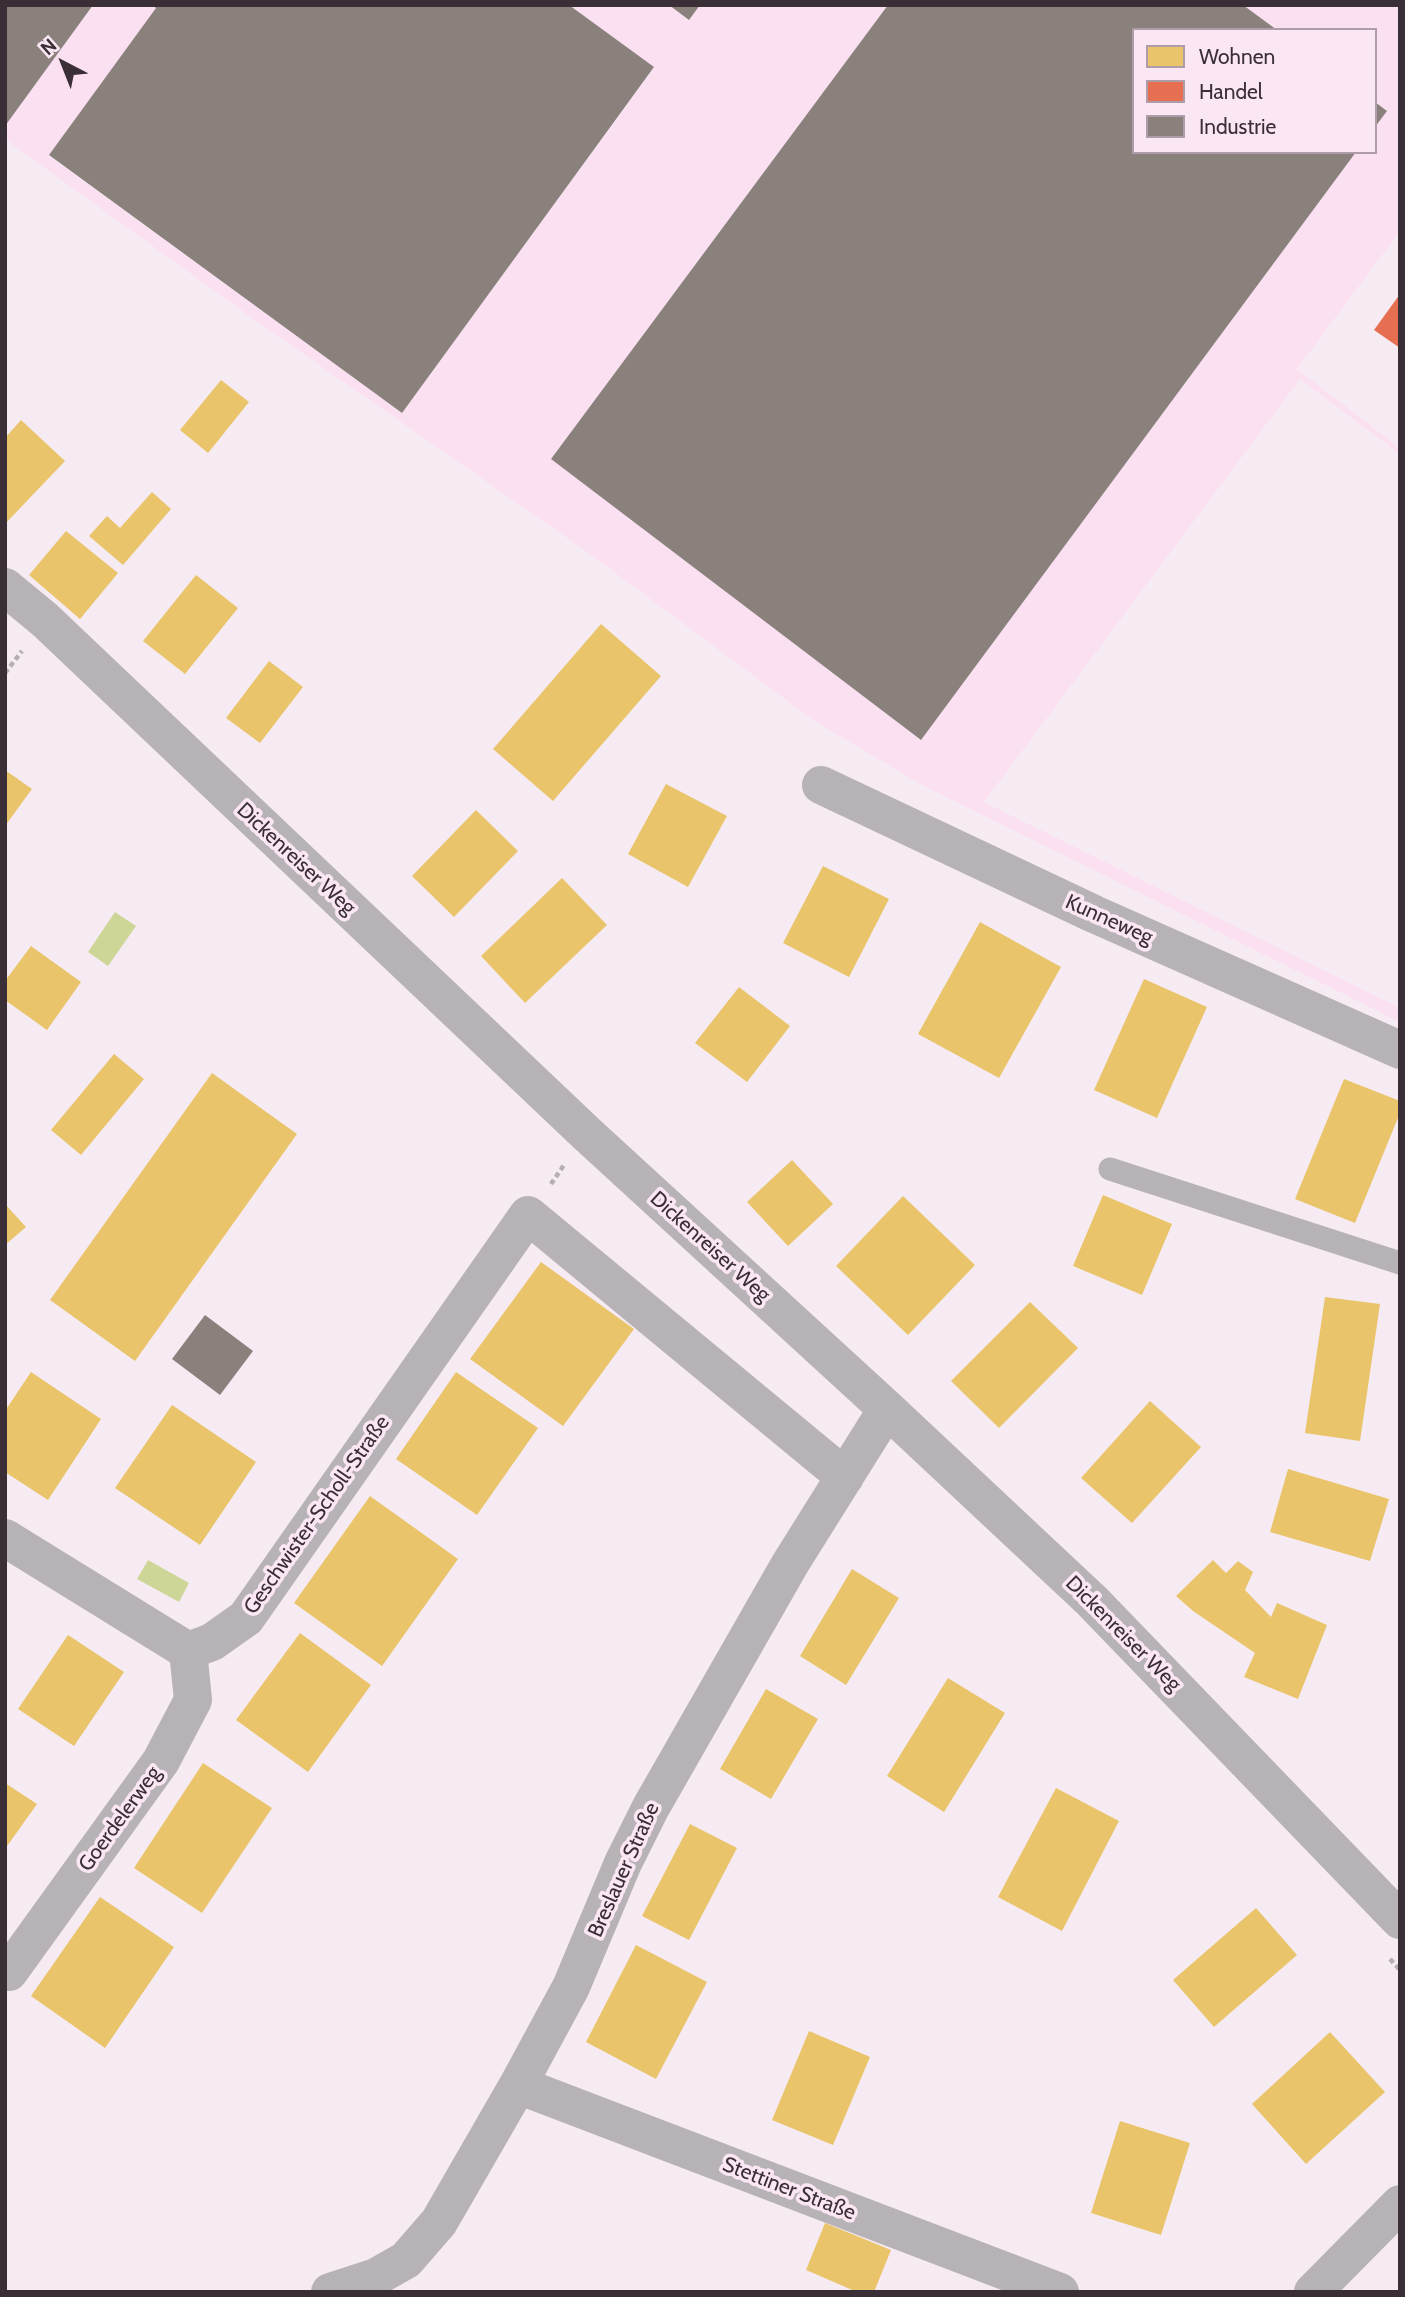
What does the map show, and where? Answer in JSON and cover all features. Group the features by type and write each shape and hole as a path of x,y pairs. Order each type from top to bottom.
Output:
{"street":[{"name":"Dickenreiser Weg","path":"5,587 65,639 587,1134 1092,1601 1400,1920"},
{"name":"Kunneweg","path":"821,785 1094,914 1400,1050"},
{"path":"528,1215 845,1477"},
{"name":"Geschwister-Scholl-Straße","path":"188,1651 212,1642 246,1618 528,1215"},
{"name":"Breslauer Straße","path":"330,2292 376,2277 406,2260 439,2222 571,1987 623,1863 651,1807 790,1564 887,1409"},
{"path":"5,1538 188,1651"},
{"name":"Goerdelerweg","path":"9,1972 161,1761 193,1700 188,1651"},
{"name":"Stettiner Straße","path":"518,2085 1060,2292"},
{"path":"1313,2292 1400,2204"}],"lane":[{"path":"1110,1169 1400,1263"}],"path":[{"path":"528,1215 587,1134"}],"shaded area":[{"path":"93,5 152,5 156,8 49,156 402,413 654,68 569,5 669,5 689,20 700,5 888,5 551,459 921,740 1355,154 1377,154 1377,124 1387,111 1377,104 1377,28 1274,28 1243,5 1400,5 1400,231 1297,369 1400,448 1400,454 1300,379 984,802 1400,1008 1400,1022 922,785 816,722 583,549 252,318 5,139 5,125"},
{"path":"115,912 136,926 108,966 88,952"},
{"path":"148,1560 189,1583 179,1602 137,1579"}],"building: Wohnen":[{"path":"221,380 249,402 208,453 180,430"},
{"path":"21,420 65,461 5,524 5,438"},
{"path":"152,492 171,509 123,565 89,536 107,516 120,528"},
{"path":"66,531 118,573 80,619 29,575"},
{"path":"196,575 238,608 185,674 143,641"},
{"path":"601,624 661,676 553,801 493,749"},
{"path":"269,661 303,687 260,743 226,718"},
{"path":"5,770 32,789 5,826"},
{"path":"666,784 727,816 688,887 628,854"},
{"path":"476,810 518,851 454,917 412,876"},
{"path":"823,866 889,899 849,977 783,943"},
{"path":"562,878 607,925 525,1003 481,956"},
{"path":"980,922 1061,967 999,1078 918,1034"},
{"path":"31,946 81,982 47,1030 5,1000 5,981"},
{"path":"1144,979 1207,1007 1157,1118 1094,1090"},
{"path":"739,987 790,1026 747,1082 695,1043"},
{"path":"114,1054 144,1079 81,1155 51,1130"},
{"path":"212,1073 297,1134 135,1361 50,1300"},
{"path":"1344,1079 1400,1101 1400,1113 1355,1223 1295,1199"},
{"path":"792,1160 833,1204 788,1246 747,1202"},
{"path":"1103,1195 1172,1224 1142,1295 1073,1266"},
{"path":"903,1196 975,1265 908,1335 836,1266"},
{"path":"5,1204 26,1227 5,1245"},
{"path":"541,1262 634,1329 563,1426 470,1359"},
{"path":"1325,1297 1380,1304 1360,1441 1305,1433"},
{"path":"1030,1302 1078,1348 999,1428 951,1381"},
{"path":"31,1372 101,1419 48,1500 5,1472 5,1411"},
{"path":"456,1372 538,1428 477,1515 396,1459"},
{"path":"1150,1401 1201,1447 1132,1523 1081,1478"},
{"path":"172,1405 256,1462 200,1545 115,1488"},
{"path":"1288,1469 1389,1499 1370,1561 1270,1532"},
{"path":"370,1496 458,1559 382,1666 294,1603"},
{"path":"1213,1560 1226,1573 1238,1561 1253,1572 1245,1590 1271,1617 1277,1603 1327,1625 1298,1699 1244,1677 1255,1653 1193,1611 1176,1596"},
{"path":"852,1569 899,1598 846,1685 800,1656"},
{"path":"300,1633 371,1685 308,1772 236,1720"},
{"path":"68,1635 124,1672 74,1746 18,1709"},
{"path":"948,1678 1005,1713 944,1812 887,1776"},
{"path":"766,1689 818,1719 771,1799 720,1769"},
{"path":"203,1763 272,1808 202,1913 134,1868"},
{"path":"5,1783 37,1804 5,1849"},
{"path":"1056,1788 1119,1821 1062,1931 998,1897"},
{"path":"690,1824 737,1848 689,1940 642,1916"},
{"path":"100,1897 174,1947 105,2048 31,1996"},
{"path":"1256,1908 1297,1955 1214,2027 1173,1980"},
{"path":"636,1945 707,1982 656,2079 586,2042"},
{"path":"809,2031 870,2057 833,2145 772,2120"},
{"path":"1330,2032 1385,2092 1306,2164 1252,2104"},
{"path":"1120,2121 1190,2143 1161,2235 1091,2213"},
{"path":"825,2223 891,2250 874,2292 857,2292 806,2270"}],"building: Handel":[{"path":"1400,294 1400,348 1374,330"}],"building: Industrie":[{"path":"5,5 93,5 5,126"},
{"path":"152,5 569,5 654,67 402,413 49,155 156,8"},
{"path":"669,5 700,5 689,20"},
{"path":"888,5 1243,5 1274,28 1132,28 1132,154 1355,154 921,740 551,459"},
{"path":"1377,104 1387,111 1377,124"},
{"path":"205,1315 253,1351 220,1395 172,1359"}]}
